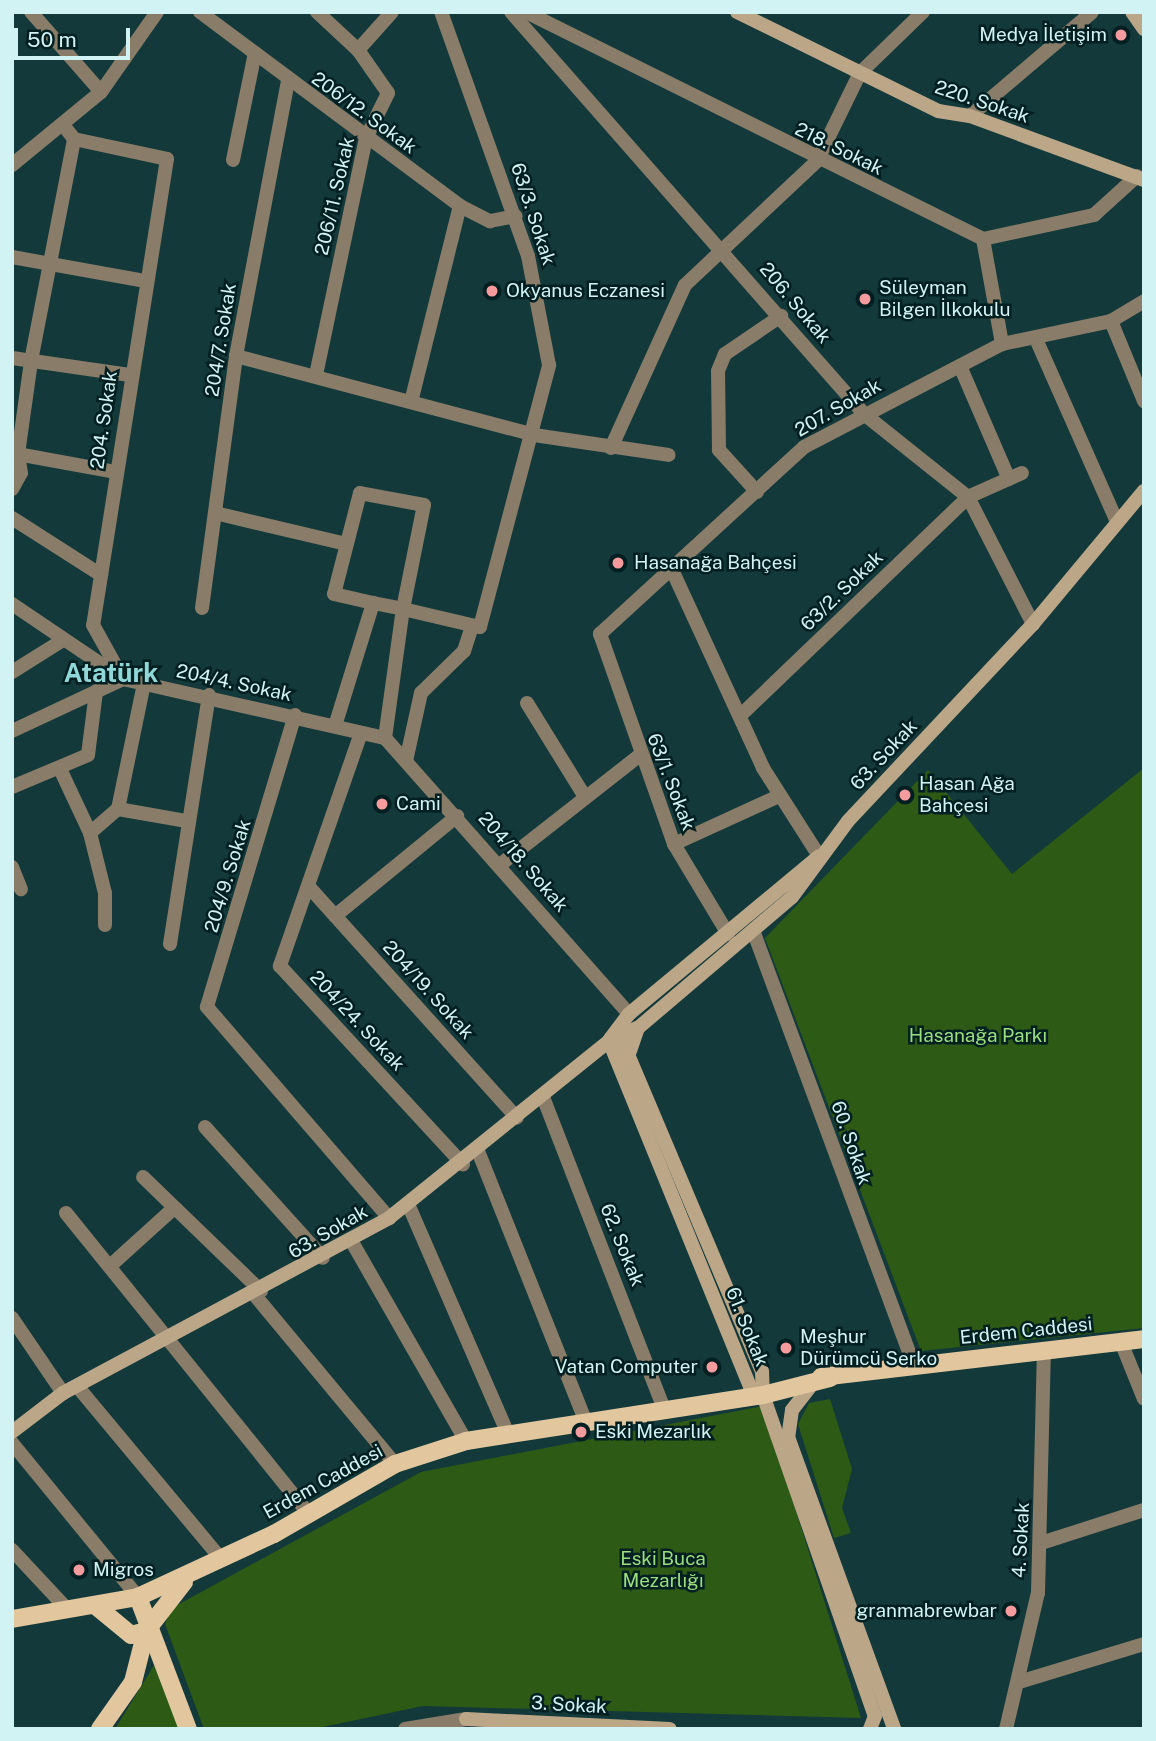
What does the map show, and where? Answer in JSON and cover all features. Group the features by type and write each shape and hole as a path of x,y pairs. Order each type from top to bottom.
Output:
{"main road":[{"name":"220. Sokak","path":"737,12 756,16 860,73 938,111 970,116 1140,178"},
{"path":"1132,12 1144,29"},
{"name":"63. Sokak","path":"12,1432 63,1393 162,1338 323,1258 390,1218 463,1164 609,1041 638,1028 754,933 810,877 818,856 1033,624 1144,491"},
{"path":"638,1028 630,1051 609,1041 629,1014 746,919 818,856"},
{"path":"746,919 754,933"},
{"name":"61. Sokak","path":"609,1041 760,1389"},
{"name":"61. Sokak","path":"630,1051 760,1389"},
{"name":"Erdem Caddesi","path":"12,1619 138,1597 216,1563 395,1464 466,1440 584,1418 914,1365 1144,1339"},
{"name":"Erdem Caddesi","path":"760,1389 810,1387 830,1378"},
{"path":"810,1387 792,1410 788,1437 894,1729"},
{"path":"760,1389 875,1716 870,1729"},
{"path":"100,1729 133,1682 146,1630 177,1586 216,1563"},
{"path":"138,1597 146,1630 188,1729"},
{"path":"96,1606 131,1635 146,1630"},
{"path":"469,1724 492,1729"},
{"name":"3. Sokak","path":"469,1724 670,1729"}],"street":[{"path":"31,12 101,92"},
{"path":"12,165 64,126 101,92 157,12"},
{"name":"206/12. Sokak","path":"200,12 288,81 460,206 490,221 516,216"},
{"name":"206/11. Sokak","path":"316,375 366,138 388,93 358,50 317,12"},
{"path":"358,50 392,12"},
{"name":"63/3. Sokak","path":"441,12 516,216 549,351 534,435 480,627 472,625"},
{"name":"206. Sokak","path":"511,12 721,247 864,414 968,496 1033,624"},
{"name":"218. Sokak","path":"526,12 817,161 983,239"},
{"path":"611,448 685,285 721,247 817,161 860,73 923,12"},
{"path":"970,116 1092,12"},
{"path":"233,160 255,53"},
{"name":"204/7. Sokak","path":"202,608 236,356 288,81"},
{"path":"12,489 21,473 15,453 74,139 64,126"},
{"name":"204. Sokak","path":"74,139 167,159 130,375 93,625 123,679"},
{"path":"1002,344 983,239 1094,215 1140,178"},
{"path":"412,398 460,206"},
{"path":"12,257 146,281"},
{"name":"207. Sokak","path":"600,634 673,572 804,447 1002,344 1111,321 1144,301"},
{"path":"757,492 719,450 719,371 725,354 781,316"},
{"path":"1111,321 1144,401"},
{"path":"1035,339 1117,522"},
{"path":"236,356 412,398 534,435 669,455"},
{"path":"12,358 130,375"},
{"path":"960,366 1015,476 968,496"},
{"path":"15,453 116,472"},
{"path":"385,738 403,609 424,505 360,493 334,594 403,609 472,625 464,652 421,693 407,761"},
{"name":"63/2. Sokak","path":"742,714 968,496"},
{"path":"215,513 346,544"},
{"path":"12,518 100,575"},
{"path":"673,572 779,796 818,856"},
{"path":"335,726 373,603"},
{"name":"204/4. Sokak","path":"12,604 123,679 209,695 385,738"},
{"name":"63/1. Sokak","path":"600,634 640,755 674,844 728,934"},
{"path":"12,672 63,640"},
{"path":"12,731 123,679"},
{"path":"90,833 118,809 144,684"},
{"path":"12,787 61,771 88,755 96,692"},
{"path":"170,944 187,821 209,695"},
{"path":"527,703 586,797"},
{"name":"204/9. Sokak","path":"295,715 207,1007 232,1041 390,1218"},
{"path":"310,888 361,733"},
{"name":"204/18. Sokak","path":"385,738 501,864 629,1014"},
{"path":"501,864 640,755"},
{"path":"61,771 90,833 105,893 105,925"},
{"path":"674,844 779,796"},
{"path":"118,809 187,821"},
{"path":"335,916 457,816"},
{"path":"12,867 20,889"},
{"name":"204/19. Sokak","path":"310,888 517,1118"},
{"name":"204/24. Sokak","path":"310,888 280,966 463,1164"},
{"name":"60. Sokak","path":"754,933 914,1365"},
{"name":"62. Sokak","path":"543,1097 663,1407"},
{"path":"205,1127 323,1258"},
{"path":"478,1151 584,1418"},
{"path":"143,1177 257,1292 395,1464"},
{"path":"408,1205 508,1434"},
{"path":"110,1266 174,1208"},
{"path":"66,1213 110,1266 162,1338 308,1513"},
{"path":"352,1242 466,1440"},
{"path":"12,1318 63,1393"},
{"path":"1121,1342 1144,1399"},
{"name":"4. Sokak","path":"1006,1729 1019,1682 1041,1543 1044,1350"},
{"path":"77,1386 216,1563"},
{"path":"12,1443 138,1597"},
{"path":"1041,1543 1144,1510"},
{"path":"12,1550 66,1608"},
{"path":"1019,1682 1144,1644"},
{"name":"3. Sokak","path":"405,1729 469,1724"}],"green space":[{"name":"Hasanağa Parkı","path":"1144,768 1144,1328 921,1351 765,938 928,770 1012,874"},
{"path":"830,1399 852,1469 842,1508 851,1533 834,1538 798,1424 809,1403"},
{"name":"Eski Buca Mezarlığı","path":"763,1406 861,1718 423,1706 313,1729 204,1729 165,1624 172,1608 421,1472"},
{"path":"154,1665 182,1729 115,1729 142,1685"}],"place":[{"name":"Medya İletişim","path":"1121,35"},
{"name":"Okyanus Eczanesi","path":"492,291"},
{"name":"Süleyman Bilgen İlkokulu","path":"865,299"},
{"name":"Hasanağa Bahçesi","path":"618,563"},
{"name":"Hasan Ağa Bahçesi","path":"905,795"},
{"name":"Cami","path":"382,804"},
{"name":"Meşhur Dürümcü Serko","path":"786,1348"},
{"name":"Vatan Computer","path":"712,1367"},
{"name":"Eski Mezarlık","path":"581,1432"},
{"name":"Migros","path":"79,1570"},
{"name":"granmabrewbar","path":"1011,1611"}],"district":[{"name":"Atatürk","path":"111,673"}]}
